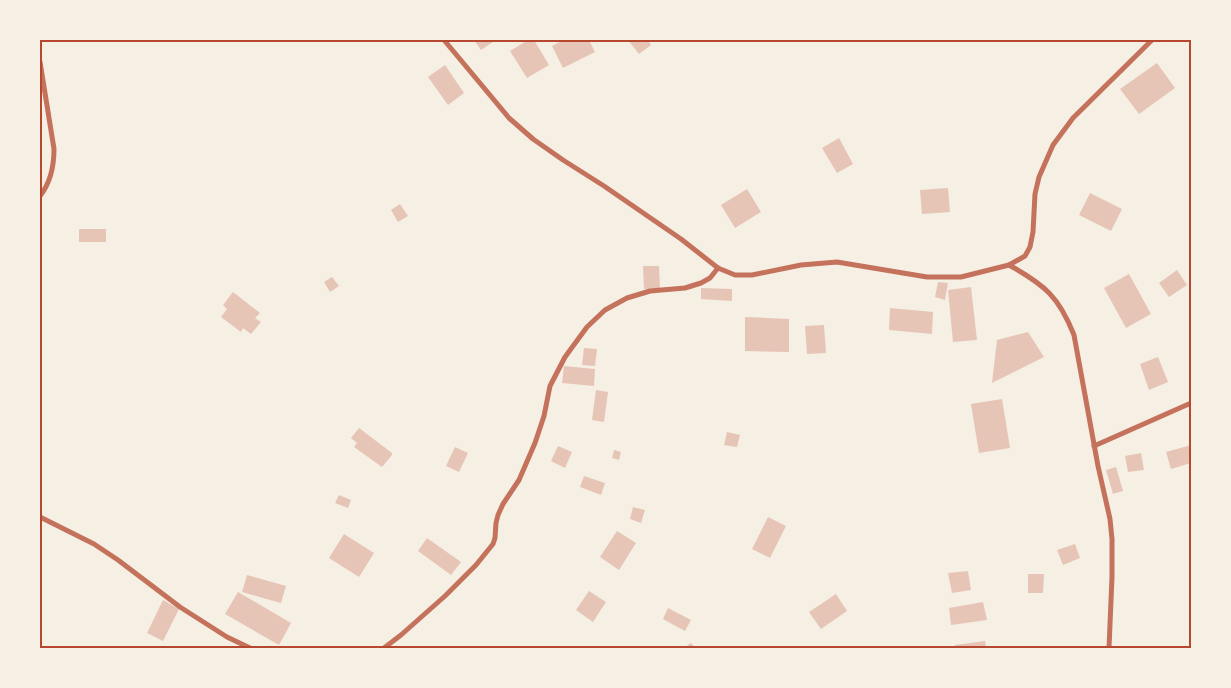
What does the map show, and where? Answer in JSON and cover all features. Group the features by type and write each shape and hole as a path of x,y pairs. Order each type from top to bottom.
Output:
{"street":[{"path":"444,40 509,118 533,139 681,239 718,268 735,275 752,275 801,265 837,262 927,277 962,277 1009,265 1025,256 1030,247 1033,232 1035,194 1039,177 1053,145 1073,118 1152,40"},
{"path":"40,62 54,149 54,161 50,179 40,196"},
{"path":"1009,265 1044,287 1058,302 1074,335 1094,446 1110,519 1112,577 1109,648"},
{"path":"384,648 445,596 476,565 496,538 498,515 519,480 535,443 544,416 550,386 565,357 587,327 605,310 627,298 650,291 685,288 710,278 718,268"},
{"path":"1094,446 1191,403"},
{"path":"40,517 94,544 180,607 227,637 250,648"}],"building":[{"path":"474,40 496,40 481,50"},
{"path":"528,40 534,40 549,65 527,78 510,51"},
{"path":"563,40 589,40 595,52 563,68 552,46"},
{"path":"628,40 648,40 651,45 639,54"},
{"path":"1157,63 1175,88 1139,114 1120,89"},
{"path":"445,65 464,93 448,105 428,77"},
{"path":"839,138 853,164 837,173 822,148"},
{"path":"948,188 950,212 922,214 920,190"},
{"path":"747,189 761,212 735,228 721,205"},
{"path":"1090,193 1122,209 1111,231 1079,215"},
{"path":"400,204 408,216 398,222 391,210"},
{"path":"79,229 106,229 106,242 79,242"},
{"path":"643,266 659,266 660,289 644,289"},
{"path":"1177,270 1187,285 1169,297 1159,283"},
{"path":"1129,274 1151,314 1126,328 1104,288"},
{"path":"332,277 339,286 330,292 324,282"},
{"path":"938,282 948,283 945,300 935,297"},
{"path":"971,287 977,340 953,342 948,290"},
{"path":"701,288 732,289 732,301 701,299"},
{"path":"233,292 260,313 255,318 261,322 251,334 243,328 241,332 221,317 227,309 223,305"},
{"path":"890,308 933,312 932,334 889,330"},
{"path":"745,317 789,319 789,352 745,351"},
{"path":"824,325 826,353 807,354 805,326"},
{"path":"1028,332 1044,357 992,383 997,340"},
{"path":"584,348 597,349 595,366 582,365"},
{"path":"1158,357 1168,382 1149,390 1140,364"},
{"path":"564,366 595,369 594,386 562,383"},
{"path":"596,390 608,392 604,422 592,420"},
{"path":"1002,399 1010,448 979,453 971,404"},
{"path":"359,428 392,453 382,467 354,447 357,443 351,438"},
{"path":"727,432 740,435 737,447 724,445"},
{"path":"1191,445 1191,463 1171,469 1166,452"},
{"path":"558,446 572,452 565,468 551,461"},
{"path":"455,447 468,453 459,472 446,466"},
{"path":"614,450 621,452 619,460 612,458"},
{"path":"1141,453 1144,470 1128,472 1125,456"},
{"path":"1116,467 1123,491 1113,494 1106,470"},
{"path":"584,476 605,483 601,495 580,487"},
{"path":"339,495 351,500 348,508 335,503"},
{"path":"633,507 645,510 641,523 630,519"},
{"path":"768,517 786,526 770,558 752,549"},
{"path":"617,531 636,543 619,570 600,557"},
{"path":"344,534 374,553 359,577 329,558"},
{"path":"427,538 461,562 451,575 418,551"},
{"path":"1075,544 1080,558 1063,565 1057,550"},
{"path":"968,571 971,590 952,593 948,573"},
{"path":"1028,574 1044,574 1043,593 1028,593"},
{"path":"247,575 286,586 281,603 242,592"},
{"path":"589,591 606,602 593,622 576,610"},
{"path":"238,592 291,623 279,645 225,614"},
{"path":"836,594 847,611 821,629 809,612"},
{"path":"163,600 179,609 163,641 147,633"},
{"path":"983,602 987,620 951,625 949,608"},
{"path":"668,608 691,620 685,631 663,619"},
{"path":"985,641 986,648 955,648 955,645"},
{"path":"691,643 695,648 684,648"},
{"path":"915,646 933,646 933,648 915,648"}]}
